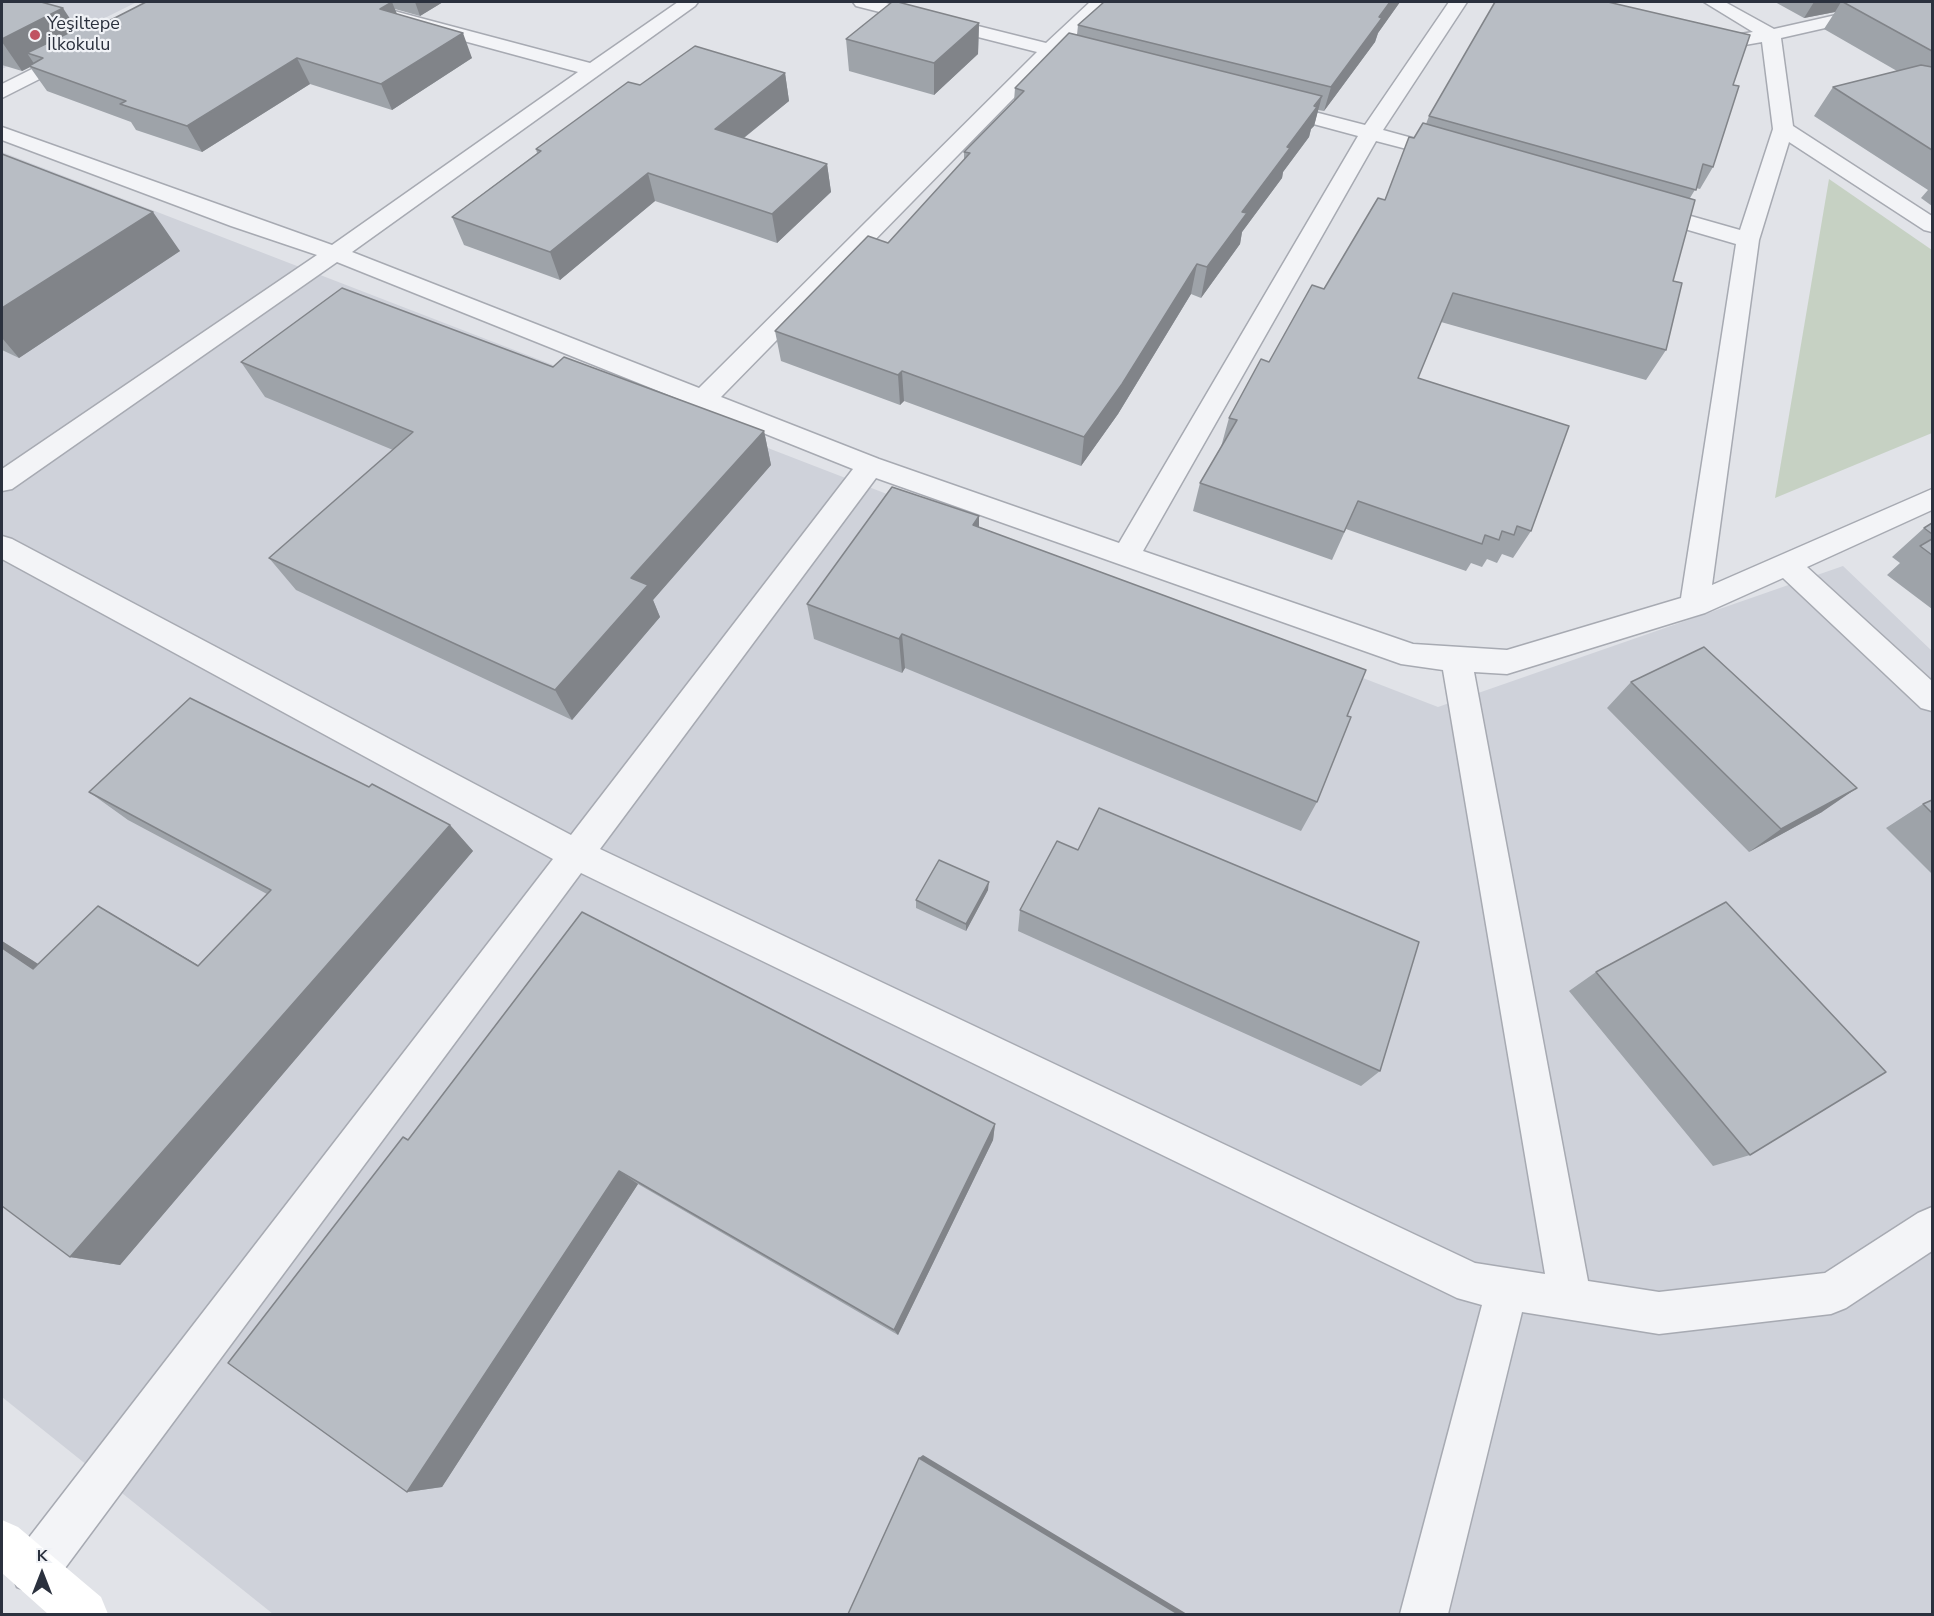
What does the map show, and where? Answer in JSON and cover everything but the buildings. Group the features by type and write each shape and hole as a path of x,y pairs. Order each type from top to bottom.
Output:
{"main road":[{"path":"18,1556 84,1614"}],"street":[{"path":"341,2 593,70"},
{"path":"2,482 335,253 690,2"},
{"path":"862,2 1119,68"},
{"path":"703,400 1100,2"},
{"path":"1126,555 1371,132 1458,2"},
{"path":"1713,2 1772,35"},
{"path":"1689,34 1722,43 1915,7"},
{"path":"1695,605 1749,240 1782,129 1772,35"},
{"path":"2,92 86,48"},
{"path":"1257,103 1474,161"},
{"path":"1782,129 1932,225"},
{"path":"2,134 239,221 335,253 870,466 1412,656 1507,662 1695,605 1932,499"},
{"path":"1623,204 1749,240"},
{"path":"18,1556 576,854 870,466"},
{"path":"2,546 576,854 1472,1283 1659,1313 1831,1293 1932,1227"},
{"path":"1786,564 1932,699"},
{"path":"1456,659 1570,1299"},
{"path":"1424,1614 1507,1289"}],"shaded area":[{"name":"Yeşiltepe İlkokulu","path":"2,2 137,2 2,69"},
{"path":"2,152 1438,707 1843,566 1932,651 1932,1614 273,1614 2,1397"}],"green space":[{"path":"1829,179 1932,250 1932,433 1775,498"}],"place":[{"name":"Yeşiltepe İlkokulu","path":"35,35"}]}
